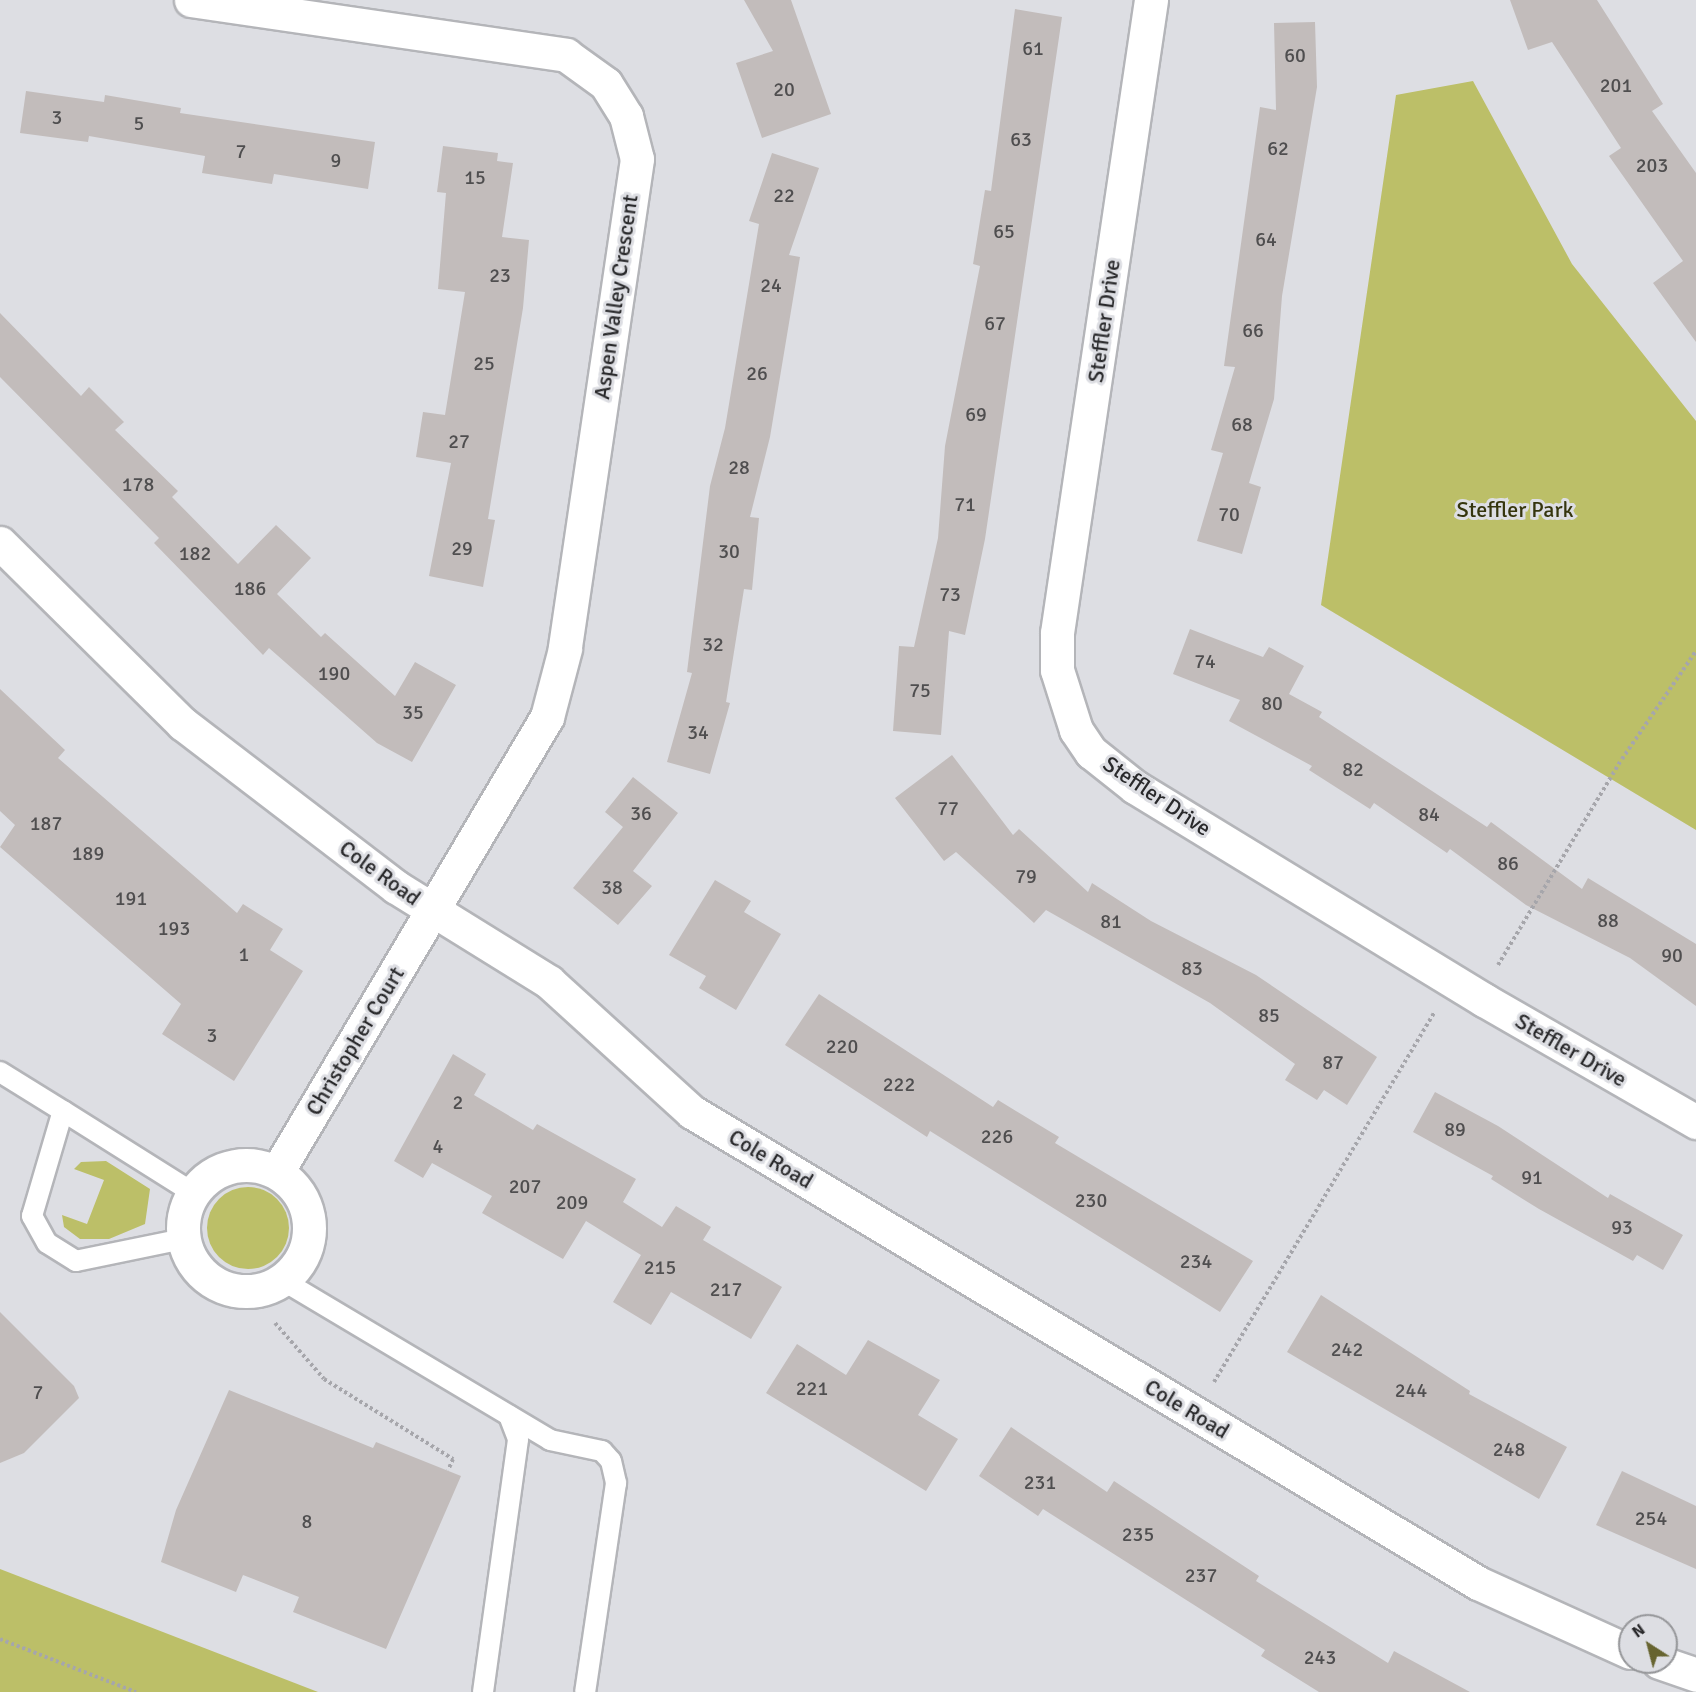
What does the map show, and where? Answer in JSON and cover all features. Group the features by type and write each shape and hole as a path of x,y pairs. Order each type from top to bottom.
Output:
{"street":[{"name":"Aspen Valley Crescent","path":"191,0 566,55 606,84 633,137 636,159 558,683 547,717 434,911"},
{"name":"Steffler Drive","path":"1151,0 1058,633 1057,670 1064,704 1091,752 1135,787 1466,989 1696,1122"},
{"name":"Cole Road","path":"0,543 183,724 434,911 549,982 692,1112 1478,1583 1618,1647"},
{"name":"Christopher Court","path":"277,1172 434,911"},
{"path":"242,1165 277,1172 294,1186 310,1222 301,1260 282,1280 254,1292 215,1285 188,1257 183,1239 182,1223 193,1193 223,1169 242,1165"},
{"path":"1678,1669 1696,1675"}],"lane":[{"path":"0,1072 193,1193"},
{"path":"63,1111 32,1216 46,1243 76,1261 183,1239"},
{"path":"282,1280 550,1440 602,1452 615,1471 585,1692"},
{"path":"483,1692 518,1438 509,1416"}],"path":[{"path":"1196,1414 1466,989 1696,651"},
{"path":"275,1323 324,1379 453,1459 448,1470"},
{"path":"0,1640 136,1692"}],"green space":[{"name":"Steffler Park","path":"1473,81 1572,264 1696,421 1696,830 1321,605 1396,95"},
{"path":"106,1161 150,1189 145,1224 109,1239 80,1239 64,1227 62,1215 87,1224 104,1180 74,1169 81,1162"},
{"path":"240,1187 256,1187 271,1194 282,1205 289,1220 286,1244 277,1257 256,1269 240,1269 225,1262 214,1251 207,1236 207,1220 214,1205 225,1194"},
{"path":"0,1569 318,1692 0,1692"}],"building":[{"path":"744,0 791,0 831,114 762,138 736,63 773,51"},
{"path":"1510,0 1597,0 1663,104 1652,111 1696,173 1696,342 1653,283 1683,261 1609,156 1621,148 1552,42 1528,50"},
{"path":"1015,9 1062,17 985,539 965,635 949,631 941,735 893,731 899,646 914,647 938,538 945,446 980,266 973,264 985,190 991,191"},
{"path":"1315,22 1317,87 1282,296 1274,399 1249,483 1261,487 1242,554 1197,541 1223,453 1211,450 1235,367 1224,366 1260,107 1276,110 1274,23"},
{"path":"26,91 104,102 105,95 181,108 180,113 375,142 368,189 274,174 272,184 202,173 205,156 89,136 88,142 20,133"},
{"path":"443,146 498,153 497,161 513,163 502,237 529,240 523,308 488,519 495,520 483,587 429,576 451,463 416,457 423,412 445,415 465,292 438,289 446,193 437,192"},
{"path":"772,153 819,168 789,255 800,257 770,437 750,517 759,518 752,590 744,589 726,702 730,703 710,774 667,762 692,673 687,672 710,486 725,428 759,224 749,221"},
{"path":"0,313 81,396 89,387 124,422 115,430 178,491 172,497 238,564 276,525 311,558 277,594 321,637 325,633 395,696 415,662 456,685 412,762 377,743 269,648 263,655 154,543 159,538 0,377"},
{"path":"1190,629 1263,657 1269,647 1304,666 1289,694 1322,712 1319,717 1487,827 1491,822 1582,889 1588,878 1696,944 1696,1006 1630,958 1526,905 1450,849 1447,853 1374,803 1370,809 1309,770 1312,766 1229,721 1240,700 1173,674"},
{"path":"0,689 65,750 58,758 237,913 243,904 283,929 270,950 303,971 234,1081 162,1034 181,1004 0,847 15,825 0,811"},
{"path":"952,755 1013,835 1019,829 1088,892 1092,883 1151,921 1256,975 1377,1057 1347,1105 1324,1090 1317,1100 1285,1080 1295,1064 1210,1003 1046,910 1034,923 956,852 944,861 895,798"},
{"path":"633,777 678,813 633,871 652,886 618,925 573,888 623,827 605,812"},
{"path":"715,880 751,901 744,912 781,934 736,1010 699,988 706,976 669,955"},
{"path":"819,994 993,1107 998,1100 1059,1137 1055,1143 1253,1261 1220,1312 930,1131 927,1137 785,1045"},
{"path":"453,1054 486,1074 474,1095 533,1130 537,1124 636,1179 623,1202 662,1227 676,1206 711,1227 703,1240 782,1287 751,1339 671,1292 651,1325 613,1302 641,1255 586,1221 563,1259 482,1213 492,1196 432,1163 423,1178 394,1161"},
{"path":"1435,1092 1498,1126 1608,1198 1610,1194 1683,1235 1663,1270 1637,1255 1633,1261 1539,1209 1491,1179 1493,1176 1413,1132"},
{"path":"1321,1295 1470,1391 1469,1394 1567,1447 1539,1499 1287,1352"},
{"path":"0,1312 74,1386 79,1398 24,1453 0,1463"},
{"path":"868,1340 940,1380 918,1415 958,1439 926,1491 766,1393 797,1344 846,1375"},
{"path":"229,1390 373,1448 376,1442 461,1476 386,1649 293,1612 299,1597 243,1575 236,1592 161,1562 176,1510"},
{"path":"1011,1427 1107,1492 1114,1481 1259,1576 1256,1581 1388,1663 1394,1651 1470,1692 1319,1692 1261,1656 1265,1650 1043,1509 1038,1516 979,1476"},
{"path":"1622,1471 1696,1506 1696,1569 1596,1525"}]}
